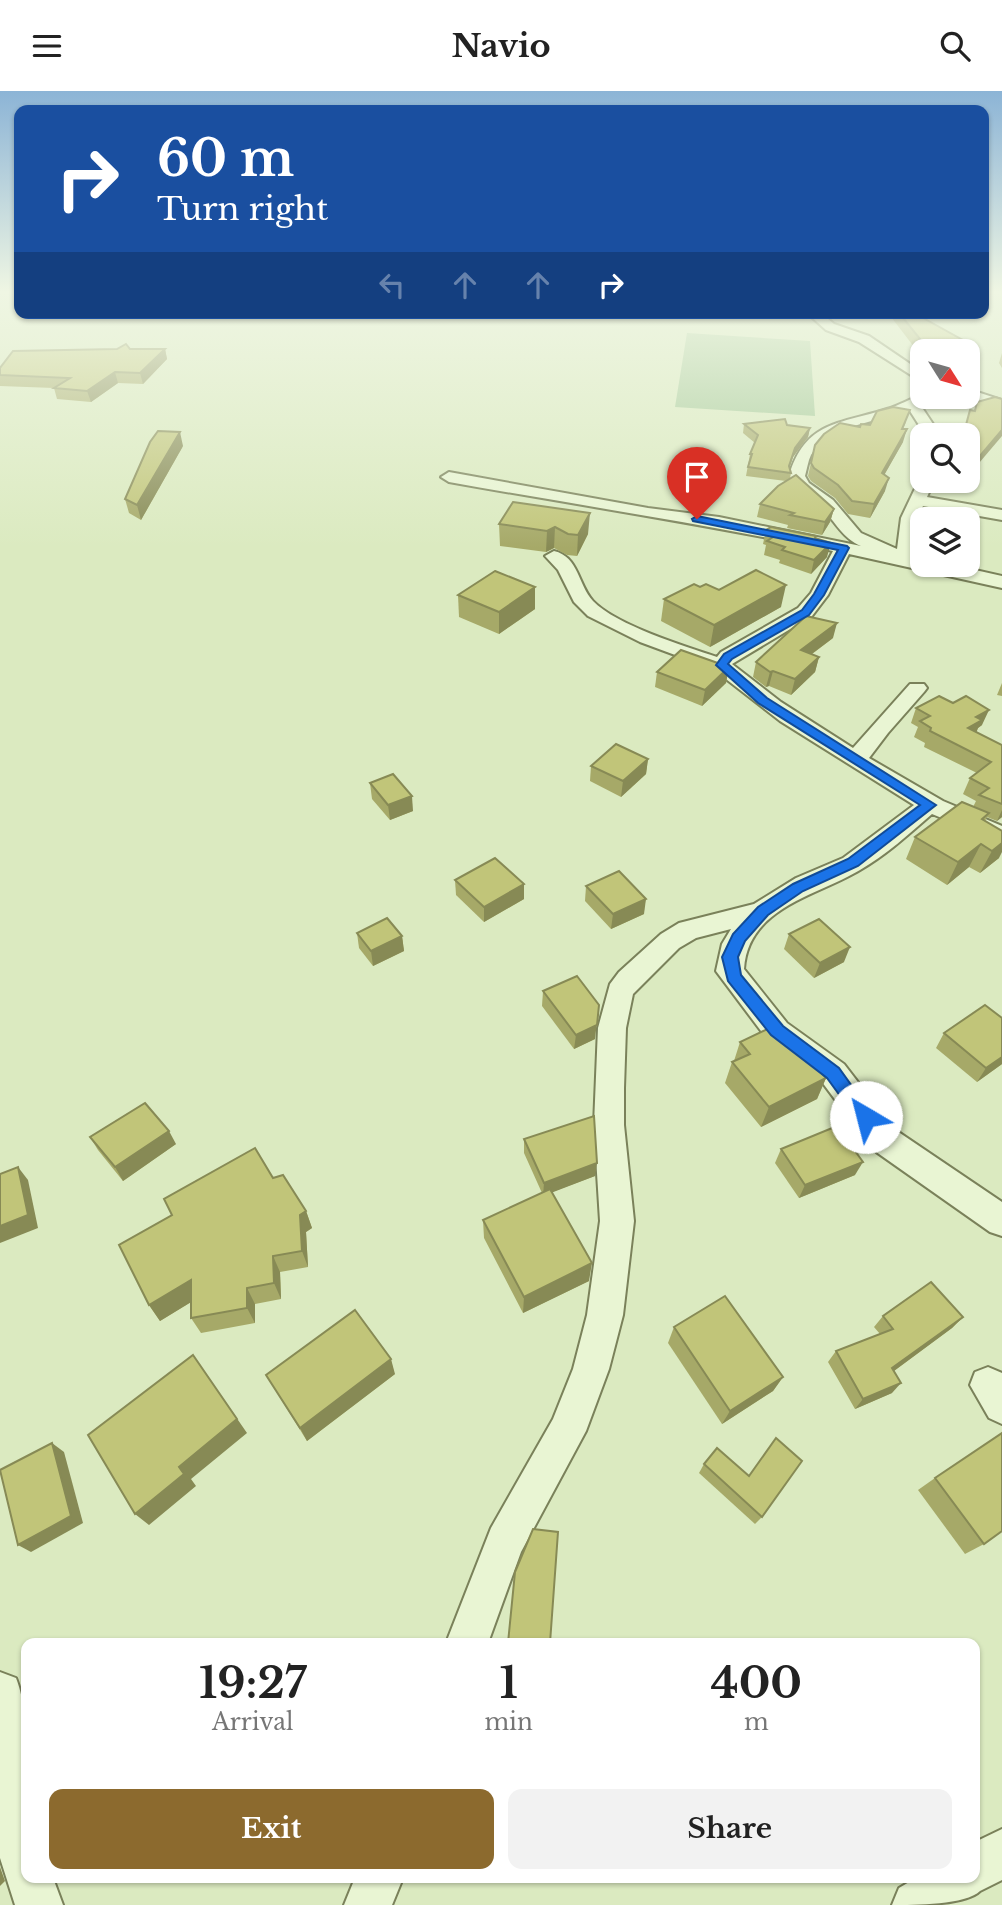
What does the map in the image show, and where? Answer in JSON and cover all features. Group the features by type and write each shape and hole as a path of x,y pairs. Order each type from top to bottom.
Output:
{"street":[{"path":"980,384 992,385"},
{"path":"980,397 1002,405"},
{"path":"905,559 855,537 827,504 803,486 797,475 802,457 821,436 861,419 910,404"},
{"path":"449,477 649,513 719,522 910,560"},
{"path":"905,559 909,518 920,493"},
{"path":"916,500 1002,515"},
{"path":"721,665 728,656 806,613 819,595 844,548"},
{"path":"554,556 570,570 579,597 588,608 678,649 721,665 762,700 929,805 1002,835"},
{"path":"980,577 1002,582"},
{"path":"856,760 880,728 917,688"},
{"path":"929,805 853,863 798,888 763,911 738,938 730,957 730,971 777,1031 833,1073 883,1139 1002,1221"},
{"path":"469,1638 505,1542 566,1430 591,1369 605,1315 617,1221 609,1125 609,1088 612,1028 620,992 670,941 688,930 763,911"},
{"path":"0,1694 3,1745 13,1817 21,1848"},
{"path":"980,1866 1002,1853"},
{"path":"31,1883 39,1905"},
{"path":"368,1905 377,1883"},
{"path":"916,1905 953,1883"}],"green space":[{"path":"680,379 813,379 815,416 675,407"}],"building":[{"path":"69,379 105,379 87,391 54,388"},
{"path":"995,397 1002,399 1002,430 980,456 980,423 966,423 970,410 980,409 980,401"},
{"path":"893,407 910,410 902,429 907,429 882,473 889,478 874,504 852,501 838,485 814,468 811,463 815,445 824,434 840,423 860,427 861,424 870,425 877,411"},
{"path":"785,419 787,425 810,428 795,448 789,466 791,473 748,467 758,435 744,424"},
{"path":"158,431 180,432 137,505 125,499 150,442"},
{"path":"796,475 834,509 825,522 790,515 794,513 760,504 778,486"},
{"path":"513,502 590,513 578,535 568,534 555,527 547,531 499,524"},
{"path":"771,527 816,536 815,538 831,543 814,560 782,550 785,547 767,541 776,535 766,530"},
{"path":"756,570 786,585 714,625 664,599 694,584 700,587 706,584 719,590"},
{"path":"495,571 535,587 499,612 458,595"},
{"path":"806,616 837,623 801,650 819,657 795,679 770,672 756,662"},
{"path":"681,650 729,667 705,690 657,672"},
{"path":"939,696 953,703 966,696 989,710 976,717 982,720 968,728 1002,745 1002,804 979,795 989,788 970,778 991,762 930,731 931,728 920,721 930,716 916,708"},
{"path":"616,744 648,759 623,781 591,766"},
{"path":"393,774 412,796 388,805 370,783"},
{"path":"962,802 989,813 982,819 1002,831 1002,843 992,851 981,844 958,862 915,837"},
{"path":"495,858 524,884 484,907 455,880"},
{"path":"619,871 646,899 613,914 586,886"},
{"path":"387,918 402,936 371,951 357,933"},
{"path":"819,919 850,947 820,963 789,934"},
{"path":"577,976 599,1005 597,1025 576,1035 543,991"},
{"path":"985,1005 1002,1018 1002,1057 986,1068 944,1033"},
{"path":"778,1024 826,1078 769,1107 732,1062 750,1054 740,1042"},
{"path":"145,1103 169,1131 115,1167 90,1137"},
{"path":"594,1116 597,1163 544,1183 524,1139"},
{"path":"837,1126 863,1162 805,1185 781,1149"},
{"path":"255,1148 273,1178 283,1175 306,1211 300,1215 302,1251 273,1256 274,1283 247,1288 247,1308 191,1318 191,1280 149,1305 119,1245 172,1215 164,1199"},
{"path":"18,1167 28,1215 0,1226 0,1174"},
{"path":"550,1189 592,1263 524,1297 483,1220"},
{"path":"931,1282 963,1317 892,1368 901,1383 863,1399 836,1351 893,1329 883,1316"},
{"path":"725,1296 783,1377 730,1411 674,1327"},
{"path":"355,1310 391,1359 300,1428 266,1375"},
{"path":"193,1355 237,1419 179,1467 184,1474 135,1514 88,1435"},
{"path":"1002,1433 1002,1531 984,1544 935,1478"},
{"path":"776,1438 802,1461 762,1517 704,1464 717,1448 749,1476"},
{"path":"52,1443 71,1516 18,1545 0,1470"},
{"path":"533,1529 558,1532 550,1638 508,1638 515,1572"}],"route":[{"path":"697,519 844,548 819,595 806,613 728,656 722,660 721,665 762,700 929,805 853,863 798,888 763,911 738,938 730,957 733,977 777,1031 833,1073 866,1117"}]}
